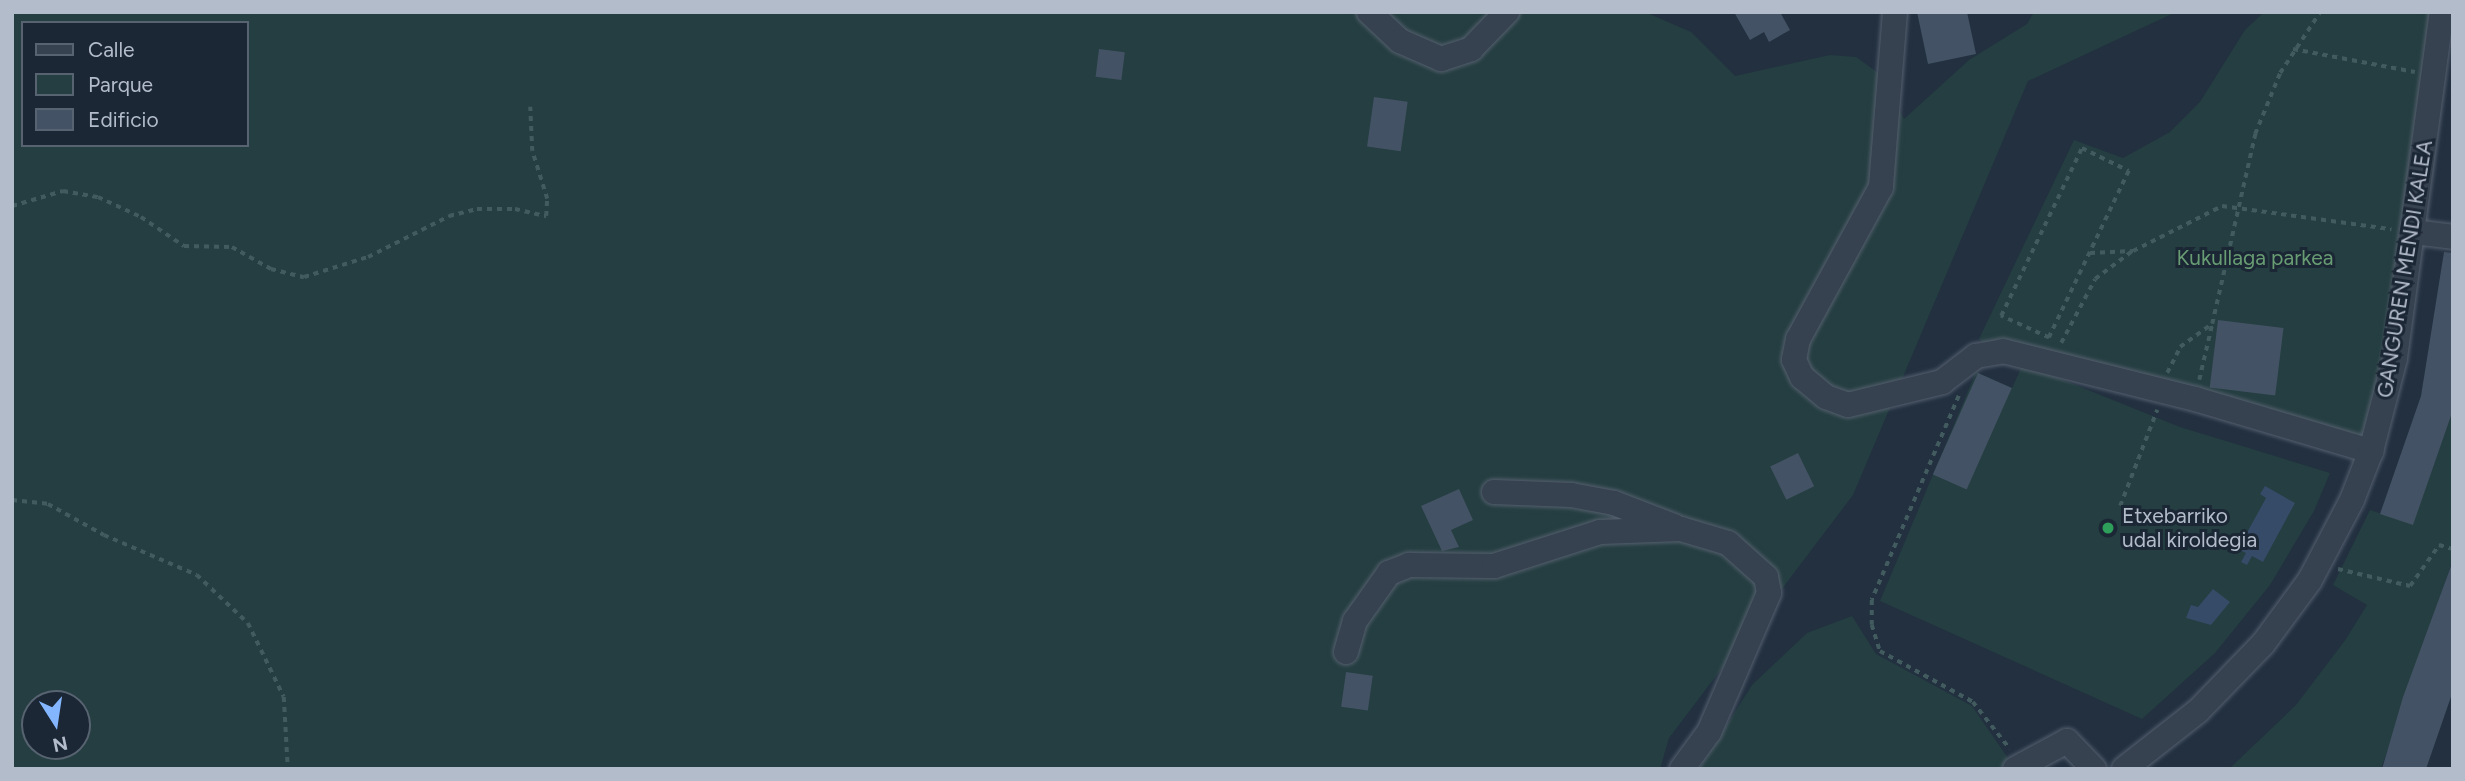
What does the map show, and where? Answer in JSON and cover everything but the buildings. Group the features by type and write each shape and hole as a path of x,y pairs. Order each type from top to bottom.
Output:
{"street":[{"path":"1369,12 1400,41 1441,59 1471,49 1507,12"},
{"path":"1895,12 1881,187 1798,339 1797,370 1826,397 1848,405 1942,382 1976,356 1991,351 2195,399 2371,451"},
{"name":"GANGUREN MENDI KALEA","path":"2124,769 2172,733 2230,680 2279,624 2319,564 2371,451 2395,358 2403,230 2442,12"},
{"path":"2403,230 2453,237"},
{"path":"1494,492 1571,495 1614,503 1681,529 1728,543 1751,559 1766,577 1769,593 1709,732 1682,769"},
{"path":"1346,652 1355,621 1389,573 1409,565 1494,566 1600,532 1681,529"},
{"path":"2016,768 2067,741 2094,769"}],"path":[{"path":"2195,399 2255,134 2293,49 2320,12"},
{"path":"2293,49 2417,73"},
{"path":"12,205 63,191 98,197 141,217 184,246 232,247 271,269 304,277 368,257 449,216 477,209 546,216 547,199 530,139 530,107"},
{"path":"2082,148 2129,171 2090,253 2049,338 2001,316 2082,148"},
{"path":"2051,364 2095,279 2133,251 2222,206 2403,230"},
{"path":"2090,253 2133,251"},
{"path":"2120,506 2164,391 2168,369 2180,347 2212,324"},
{"path":"1959,394 1872,600 1872,625 1880,651 1973,702 2008,744 2016,768"},
{"path":"12,500 48,504 104,535 197,575 248,623 284,697 288,769"},
{"path":"2319,564 2410,586 2440,545 2453,549"}],"green space":[{"path":"12,12 1645,12 1691,32 1735,76 1830,55 1856,57 1881,75 1904,119 1969,60 2027,24 2034,12 2176,12 2028,81 1853,495 1669,738 1660,769 12,769"},
{"name":"Kukullaga parkea","path":"2264,12 2442,12 2371,451 1991,351 1979,339 2074,140 2123,158 2170,132 2200,102 2245,30"},
{"name":"Etxebarriko udal kiroldegia","path":"2023,364 2180,427 2330,473 2314,511 2270,585 2215,653 2142,719 1880,601 1976,372 2012,388"},
{"path":"2453,410 2453,559 2381,769 2229,769 2296,705 2346,639 2367,605 2333,585 2370,510 2412,524"},
{"path":"1852,616 1876,654 1972,706 2010,761 1999,769 1699,769 1752,685 1807,633"}],"water":[{"path":"2265,486 2295,503 2263,562 2252,556 2247,565 2241,562 2246,553 2238,549 2266,498 2260,494"},
{"path":"2213,589 2230,602 2211,625 2186,618 2191,605 2198,607"}],"place":[{"name":"Etxebarriko udal kiroldegia","path":"2108,528"}]}
